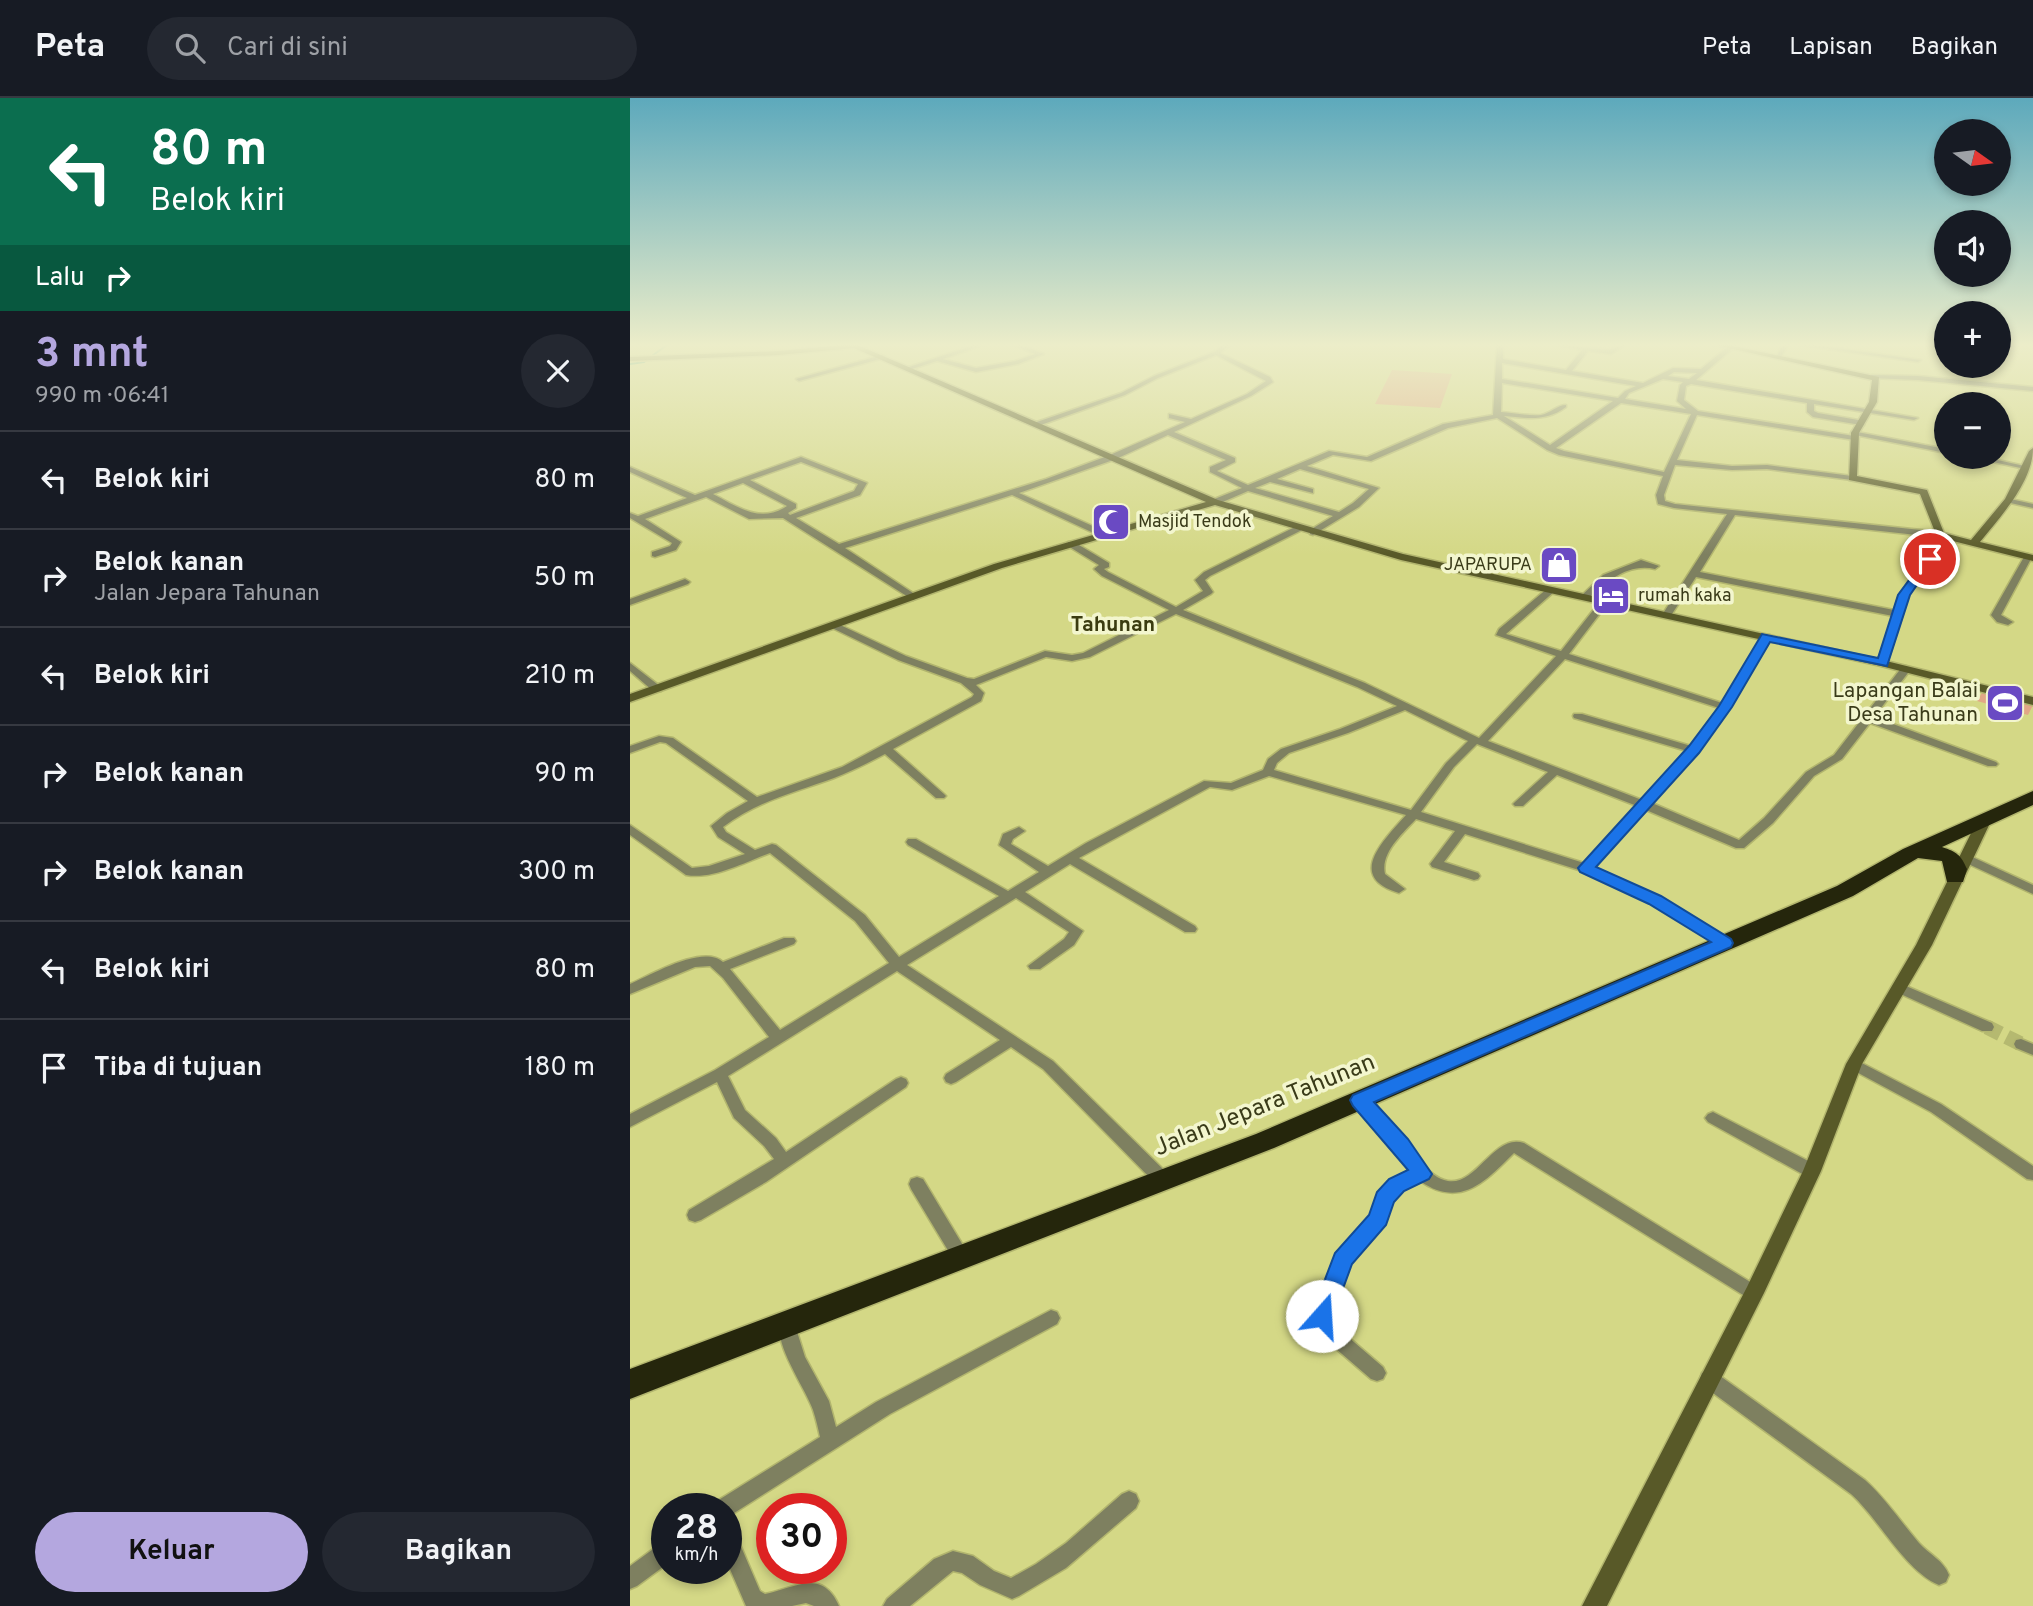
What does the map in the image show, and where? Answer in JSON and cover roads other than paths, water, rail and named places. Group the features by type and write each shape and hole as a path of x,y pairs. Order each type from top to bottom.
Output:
{"highway":[{"name":"Jalan Jepara Tahunan","path":"630,1384 1265,1141 1845,891 1910,854 2033,797"},
{"path":"1910,854 1930,851 1951,857 1956,869 1955,877"}],"street":[{"path":"1013,414 1215,502 1401,557 1667,614 2033,701"},
{"path":"1035,424 1063,414"},
{"path":"838,547 1113,457 1206,414"},
{"path":"630,698 998,566 1215,502 1334,452 1363,459 1373,458 1446,426 1498,415 1541,419 1553,414"},
{"path":"1550,448 1599,414"},
{"path":"1694,414 1660,495 1663,503 1940,535 2031,557 1996,615 2000,621 2008,622"},
{"path":"1711,414 1934,449"},
{"path":"1815,414 1861,423"},
{"path":"1852,478 1855,436 1866,414"},
{"path":"1890,414 1914,418"},
{"path":"1498,415 1550,448 1668,475"},
{"path":"1172,416 1191,421"},
{"path":"1167,432 1230,458 1231,462 1211,470 1250,489 1340,515"},
{"path":"634,517 706,494 801,458 863,483 857,494 785,516 752,517 706,494"},
{"path":"1974,543 2009,500 2030,459 2011,458"},
{"path":"1673,462 1731,468 1767,467 1852,478 1924,492 1940,535 1930,559 1904,595 1882,663"},
{"path":"1301,467 1375,486 1340,515 1313,532"},
{"path":"630,470 694,498"},
{"path":"1270,479 1310,491"},
{"path":"743,480 793,506 785,516"},
{"path":"1011,492 1103,534"},
{"path":"2009,500 2033,506"},
{"path":"1667,614 1733,512"},
{"path":"785,516 914,597"},
{"path":"634,517 677,542 673,548 655,554"},
{"path":"833,625 902,658 965,681 981,681 1045,654 1078,658 1139,630 1208,592 1201,578 1298,528"},
{"path":"1072,544 1106,565 1098,569 1105,574 1175,610 1407,706 1478,741 1643,804 1740,845 1779,810 1812,772 1833,763 1870,719 1906,669"},
{"path":"1585,597 1606,577 1641,563 1655,566"},
{"path":"1694,574 1898,614"},
{"path":"630,602 685,582"},
{"path":"1551,590 1502,631 1502,635 1725,707"},
{"path":"1399,889 1381,878 1377,863 1390,842 1450,765 1478,741 1563,654 1605,601"},
{"path":"1586,868 1694,750 1725,707 1767,637"},
{"path":"630,666 657,689"},
{"path":"752,853 722,834 717,826 757,802 833,774 887,750 922,726 977,699 979,693 965,681"},
{"path":"1268,772 1272,761 1285,751 1344,732 1407,706"},
{"path":"1578,716 1694,750"},
{"path":"1870,719 1992,764"},
{"path":"630,750 659,739 669,740 757,802"},
{"path":"887,750 940,796"},
{"path":"1519,804 1555,771"},
{"path":"630,1121 720,1074 1070,858 1208,783 1240,785 1256,775 1268,772 1586,868 1655,900 1724,943"},
{"path":"1594,1606 1754,1293 1812,1171 1854,1064 1924,945 1955,877 1968,859 1984,821"},
{"path":"1462,829 1436,864 1474,876"},
{"path":"630,830 690,872 711,870 769,848 776,851 860,918 898,965 1048,1065 1163,1180"},
{"path":"1019,831 1007,837 1005,845 1048,872"},
{"path":"912,842 1076,931 1069,942 1035,966"},
{"path":"1070,858 1189,929"},
{"path":"1968,859 2033,890"},
{"path":"721,968 789,941"},
{"path":"630,989 703,960 713,961 778,1038"},
{"path":"1899,988 1987,1027"},
{"path":"951,1078 1010,1041"},
{"path":"1854,1064 1936,1108 2033,1174"},
{"path":"720,1074 739,1114 770,1142 784,1161"},
{"path":"695,1215 784,1161 901,1083"},
{"path":"1360,1100 1400,1144 1421,1174 1441,1186 1455,1187 1468,1183 1510,1147 1518,1147 1754,1293"},
{"path":"1713,1118 1812,1171"},
{"path":"1377,1373 1326,1329 1322,1316 1343,1259 1374,1226 1384,1198 1396,1185 1421,1174"},
{"path":"916,1185 961,1257"},
{"path":"742,1496 830,1439 1051,1318"},
{"path":"788,1325 796,1359 822,1407 830,1439"},
{"path":"1709,1379 1858,1487 1914,1553 1939,1575"},
{"path":"894,1606 942,1566 953,1561 966,1563 987,1578 1012,1589 1029,1581 1083,1543 1129,1501"},
{"path":"630,1579 651,1563"},
{"path":"742,1572 753,1598 762,1605 776,1604 796,1591 810,1592 824,1599 828,1606"}],"tunnel":[{"path":"1987,1027 2021,1044"}],"place":[{"name":"Masjid Tendok","path":"1111,522"},
{"name":"JAPARUPA","path":"1559,565"},
{"name":"rumah kaka","path":"1611,596"},
{"name":"Lapangan Balai Desa Tahunan","path":"2005,703"}],"district":[{"name":"Tahunan","path":"1113,625"}]}
